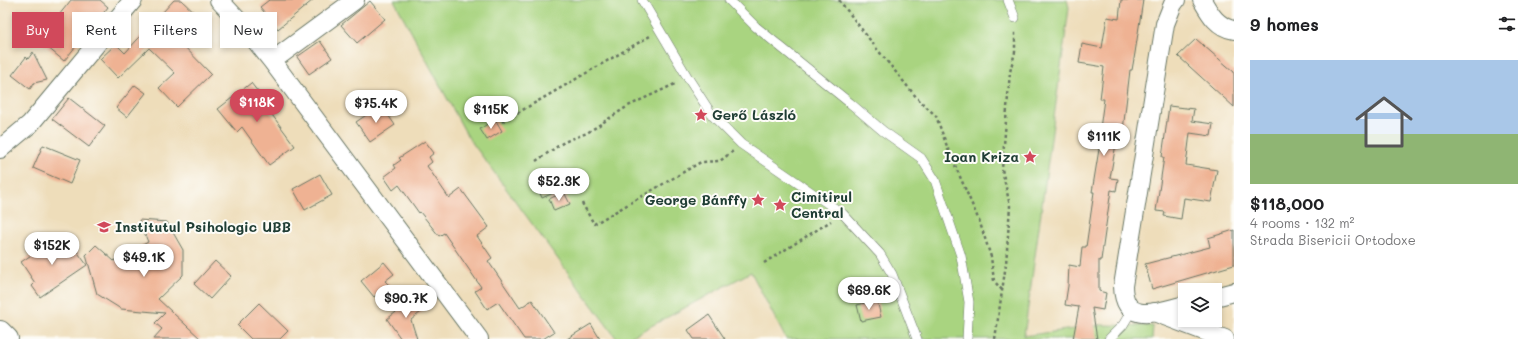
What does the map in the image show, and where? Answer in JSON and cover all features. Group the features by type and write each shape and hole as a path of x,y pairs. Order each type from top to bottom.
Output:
{"street":[{"path":"0,148 30,124 133,0"},
{"path":"219,0 247,30 272,62 479,339"},
{"path":"272,62 355,0"},
{"path":"1176,0 1165,24 1123,286 1123,295 1126,303 1132,310 1144,314 1178,306"},
{"path":"1202,0 1215,21 1229,29 1234,30"},
{"path":"1222,295 1234,292"},
{"path":"1154,312 1225,339"},
{"path":"0,332 7,339"}],"lane":[{"path":"642,0 688,78 712,115 741,144 843,214 880,254 892,274 917,339"},
{"path":"729,0 756,27 883,131 921,158 935,180 961,256 969,302 967,339"},
{"path":"1008,0 1015,18"},
{"path":"1109,339 1123,325 1132,310"}],"path":[{"path":"839,0 876,49 917,98 936,116 948,149 980,223 991,257 994,281 1002,290"},
{"path":"995,339 1006,264 1010,206 1002,169 1010,72 1015,52 1015,18"},
{"path":"502,122 659,30"},
{"path":"536,161 564,142 587,133 628,106 688,78"},
{"path":"582,203 594,224 702,162 720,162 741,144"},
{"path":"764,262 843,214"}],"green space":[{"name":"Cimitirul Central","path":"394,0 1067,0 1069,8 1024,336 1102,325 1153,326 1152,339 786,339 751,272 627,339 617,339 468,137"}],"building":[{"path":"71,0 100,0 108,7 104,12 72,12 72,48 74,48 64,61 48,48 64,48 64,12 61,12"},
{"path":"174,0 181,0 194,12 163,12"},
{"path":"269,0 313,0 278,29 277,12 264,12 260,7"},
{"path":"1121,0 1143,0 1132,70 1130,70 1122,139 1117,138 1110,178 1118,179 1116,191 1111,190 1101,260 1099,260 1099,291 1106,293 1103,310 1092,308 1097,339 1073,339 1079,307 1065,305 1069,265 1080,267 1082,247 1086,247 1094,192 1092,192 1101,137 1099,136 1104,99 1100,99 1104,67 1079,63 1082,44 1102,48 1107,17 1119,19"},
{"path":"370,1 385,19 357,43 341,25"},
{"path":"139,38 139,48 149,48 118,78 100,59 112,48 120,48 125,53"},
{"path":"1196,39 1234,72 1234,107 1178,56"},
{"path":"320,41 332,58 309,74 297,57"},
{"path":"149,48 186,48 211,74 177,107 159,88 175,73"},
{"path":"33,52 47,80 34,83 30,89 12,75 26,57 28,59"},
{"path":"251,83 269,106 267,108 295,146 269,165 242,127 237,132 218,109"},
{"path":"135,85 146,93 127,117 116,108"},
{"path":"69,98 105,126 89,147 52,119"},
{"path":"381,105 395,125 370,142 356,122"},
{"path":"1169,106 1194,109 1192,121 1213,124 1211,136 1190,133 1186,165 1217,170 1211,202 1184,198 1181,219 1164,216 1165,212 1156,211 1164,157 1162,157"},
{"path":"495,119 502,131 487,140 480,129"},
{"path":"425,141 434,153 429,157 432,162 427,166 449,198 461,189 489,227 477,236 492,258 488,261 520,308 532,300 554,332 543,339 524,339 498,302 487,309 475,291 481,287 444,233 439,236 420,212 419,213 399,185 393,190 384,177 396,168 394,165 401,160 399,158"},
{"path":"43,145 80,160 70,184 33,168"},
{"path":"320,174 332,195 305,210 293,189"},
{"path":"553,180 558,191 542,198 537,186"},
{"path":"564,192 570,204 554,211 549,199"},
{"path":"139,220 167,222 183,250 183,275 158,299 201,339 153,339 162,329 155,323 165,313 121,309 97,294 86,255 96,245 114,261 148,242"},
{"path":"1234,230 1234,265 1152,289 1145,264 1210,247 1208,238"},
{"path":"58,237 70,254 76,250 87,265 40,297 32,286 35,283 21,262"},
{"path":"215,261 231,276 210,299 194,284"},
{"path":"384,262 394,274 385,281 389,285 374,297 361,281"},
{"path":"416,297 426,308 411,320 417,339 401,339 387,319"},
{"path":"877,300 881,317 861,321 857,305"},
{"path":"259,303 288,331 280,339 251,339 237,325"},
{"path":"709,315 725,339 694,339 688,330"},
{"path":"591,324 600,339 567,339"}],"place":[{"name":"Gerő László","path":"701,115"},
{"name":"Ioan Kriza","path":"1030,157"},
{"name":"George Bánffy","path":"758,200"},
{"name":"Cimitirul Central","path":"780,205"},
{"name":"Institutul Psihologic UBB","path":"104,227"}]}
